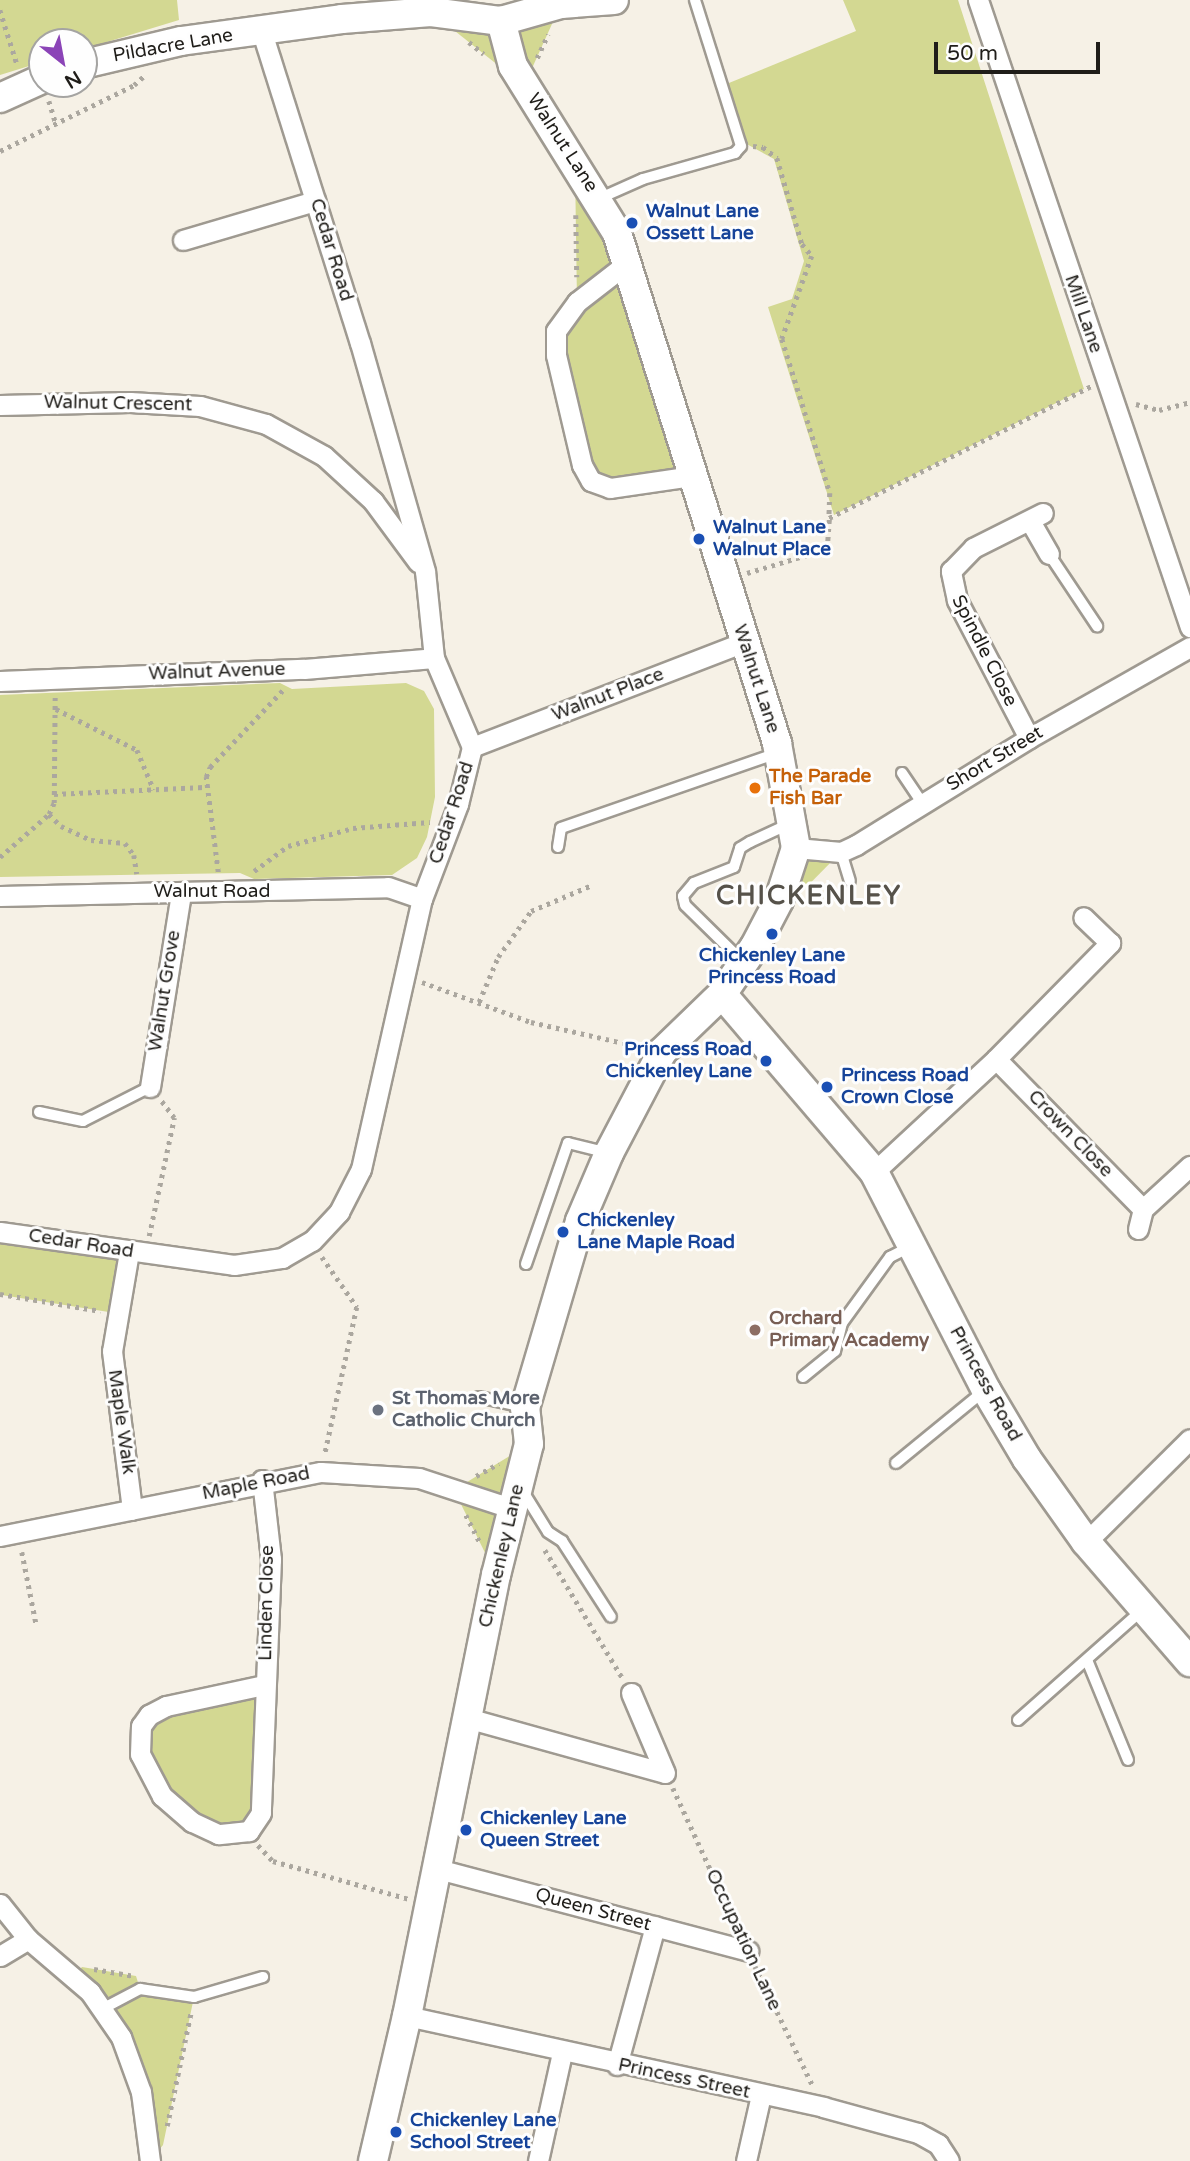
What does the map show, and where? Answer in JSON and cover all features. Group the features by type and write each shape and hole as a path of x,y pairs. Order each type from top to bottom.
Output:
{"street":[{"path":"501,21 561,4 614,0"},
{"name":"Mill Lane","path":"978,0 1190,627"},
{"name":"Pildacre Lane","path":"98,61 169,43 262,32 339,10 431,12 501,21"},
{"name":"Walnut Lane","path":"501,21 513,66 587,203 617,233 723,581 779,752 794,836 779,900 744,962 722,994"},
{"name":"Cedar Road","path":"0,1232 234,1265 257,1264 282,1258 312,1241 339,1212 361,1169 422,899 450,825 472,747 434,658 425,571 262,32"},
{"path":"183,240 315,201"},
{"path":"626,264 577,302 560,321 555,341 585,474 599,486 610,488 692,476"},
{"name":"Walnut Crescent","path":"0,405 130,402 200,406 266,424 324,456 373,501 425,571"},
{"name":"Spindle Close","path":"1029,738 957,600 951,571 974,548 1037,517 1049,554"},
{"name":"Walnut Place","path":"472,747 744,642"},
{"name":"Short Street","path":"841,852 1029,738 1190,647"},
{"name":"Walnut Avenue","path":"0,681 304,668 434,658"},
{"path":"794,836 841,852"},
{"name":"Walnut Road","path":"0,896 247,893 387,887 422,899"},
{"name":"Walnut Grove","path":"150,1087 181,894"},
{"path":"874,1172 996,1059 1110,943 1083,917"},
{"name":"Chickenley Lane","path":"373,2161 407,2016 515,1496 529,1444 525,1408 580,1221 609,1153 662,1052 722,994"},
{"name":"Princess Road","path":"722,994 874,1172 986,1390 1027,1459 1086,1542 1190,1662"},
{"name":"Crown Close","path":"996,1059 1143,1209"},
{"path":"1138,1229 1143,1209 1190,1166"},
{"name":"Maple Walk","path":"132,1510 127,1451 113,1380 111,1351 137,1253"},
{"path":"1086,1542 1190,1439"},
{"name":"Maple Road","path":"9,1534 132,1510 262,1480 321,1472 419,1478 515,1496"},
{"name":"Linden Close","path":"262,1480 271,1559 261,1813 249,1831 218,1835 177,1811 149,1777 140,1754 139,1734 144,1720 166,1706 264,1685"},
{"path":"631,1693 666,1773"},
{"path":"467,1718 666,1773"},
{"name":"Queen Street","path":"438,1870 748,1951"},
{"path":"0,1904 28,1939 73,1977 103,2008 121,2037 141,2092 150,2161"},
{"path":"617,2065 655,1926"},
{"path":"0,1956 28,1939"},
{"name":"Princess Street","path":"407,2016 562,2053 823,2107 918,2133 938,2144 949,2161"},
{"path":"538,2161 562,2053"},
{"path":"746,2161 761,2095"}],"lane":[{"path":"587,203 643,179 735,153 741,146 695,0"},
{"path":"1049,554 1097,626"},
{"path":"558,847 561,828 779,752"},
{"path":"902,773 922,803"},
{"path":"744,962 685,905 683,895 694,883 734,867 740,849 750,842 794,836"},
{"path":"841,852 850,881"},
{"path":"39,1112 83,1121 150,1087"},
{"path":"526,1264 568,1143 609,1153"},
{"path":"803,1377 835,1351 842,1323 890,1257 911,1246"},
{"path":"896,1464 986,1390"},
{"path":"479,1397 525,1408"},
{"path":"515,1496 548,1532 562,1541 611,1617"},
{"path":"1018,1720 1144,1608"},
{"path":"1087,1660 1128,1760"},
{"path":"103,2008 139,1989 194,1997 263,1977"}],"path":[{"path":"0,10 22,87"},
{"path":"0,151 134,85 153,67"},
{"path":"723,581 827,549 829,517 830,492 782,339 812,256 802,244 777,158 763,146 741,146"},
{"path":"577,302 587,203"},
{"path":"829,517 1105,379"},
{"path":"1112,398 1159,410 1190,402"},
{"path":"220,892 213,805 204,787 210,767 304,668"},
{"path":"0,857 49,814 54,794 54,678"},
{"path":"55,709 137,750 153,790"},
{"path":"54,794 204,787"},
{"path":"49,814 61,826 91,840 125,843 134,855 140,893"},
{"path":"247,893 247,879 257,867 288,846 378,824 409,821 450,825"},
{"path":"478,1002 498,957 531,911 592,885"},
{"path":"404,975 531,1022 662,1052"},
{"path":"137,1253 174,1118 150,1087"},
{"path":"312,1241 357,1307 321,1472"},
{"path":"0,1294 119,1314"},
{"path":"9,1534 36,1623"},
{"path":"543,1547 631,1693"},
{"name":"Occupation Lane","path":"666,1773 823,2107"},
{"path":"249,1831 273,1861 430,1904"},
{"path":"73,1977 82,1967 136,1976 139,1989"},
{"path":"150,2161 163,2145 194,1997"}],"green space":[{"path":"0,0 177,0 179,20 98,45 98,28 28,28 28,66 0,75"},
{"path":"843,0 958,0 1084,389 834,515 768,307 792,299 804,261 774,159 743,142 724,85 856,31"},
{"path":"561,4 524,86 431,12"},
{"path":"575,166 604,208 692,476 624,488 585,474 560,321 577,302"},
{"path":"280,683 292,689 406,683 424,691 434,709 435,797 427,837 417,858 392,875 254,879 240,873 0,877 0,695"},
{"path":"796,848 841,852 765,929"},
{"path":"0,1232 129,1252 120,1314 0,1295"},
{"path":"529,1444 496,1575 454,1490"},
{"path":"264,1685 256,1823 218,1834 149,1777 149,1715"},
{"path":"82,1967 136,1976 140,1989 194,1997 163,2145 150,2161 133,2065 73,1977"}],"place":[{"name":"Walnut Lane Ossett Lane","path":"632,223"},
{"name":"Walnut Lane Walnut Place","path":"699,539"},
{"name":"The Parade Fish Bar","path":"755,788"},
{"name":"Chickenley Lane Princess Road","path":"772,934"},
{"name":"Princess Road Chickenley Lane","path":"766,1061"},
{"name":"Princess Road Crown Close","path":"827,1087"},
{"name":"Chickenley Lane Maple Road","path":"563,1232"},
{"name":"Orchard Primary Academy","path":"755,1330"},
{"name":"St Thomas More Catholic Church","path":"378,1410"},
{"name":"Chickenley Lane Queen Street","path":"466,1830"},
{"name":"Chickenley Lane School Street","path":"396,2132"}],"district":[{"name":"CHICKENLEY","path":"809,896"}]}
